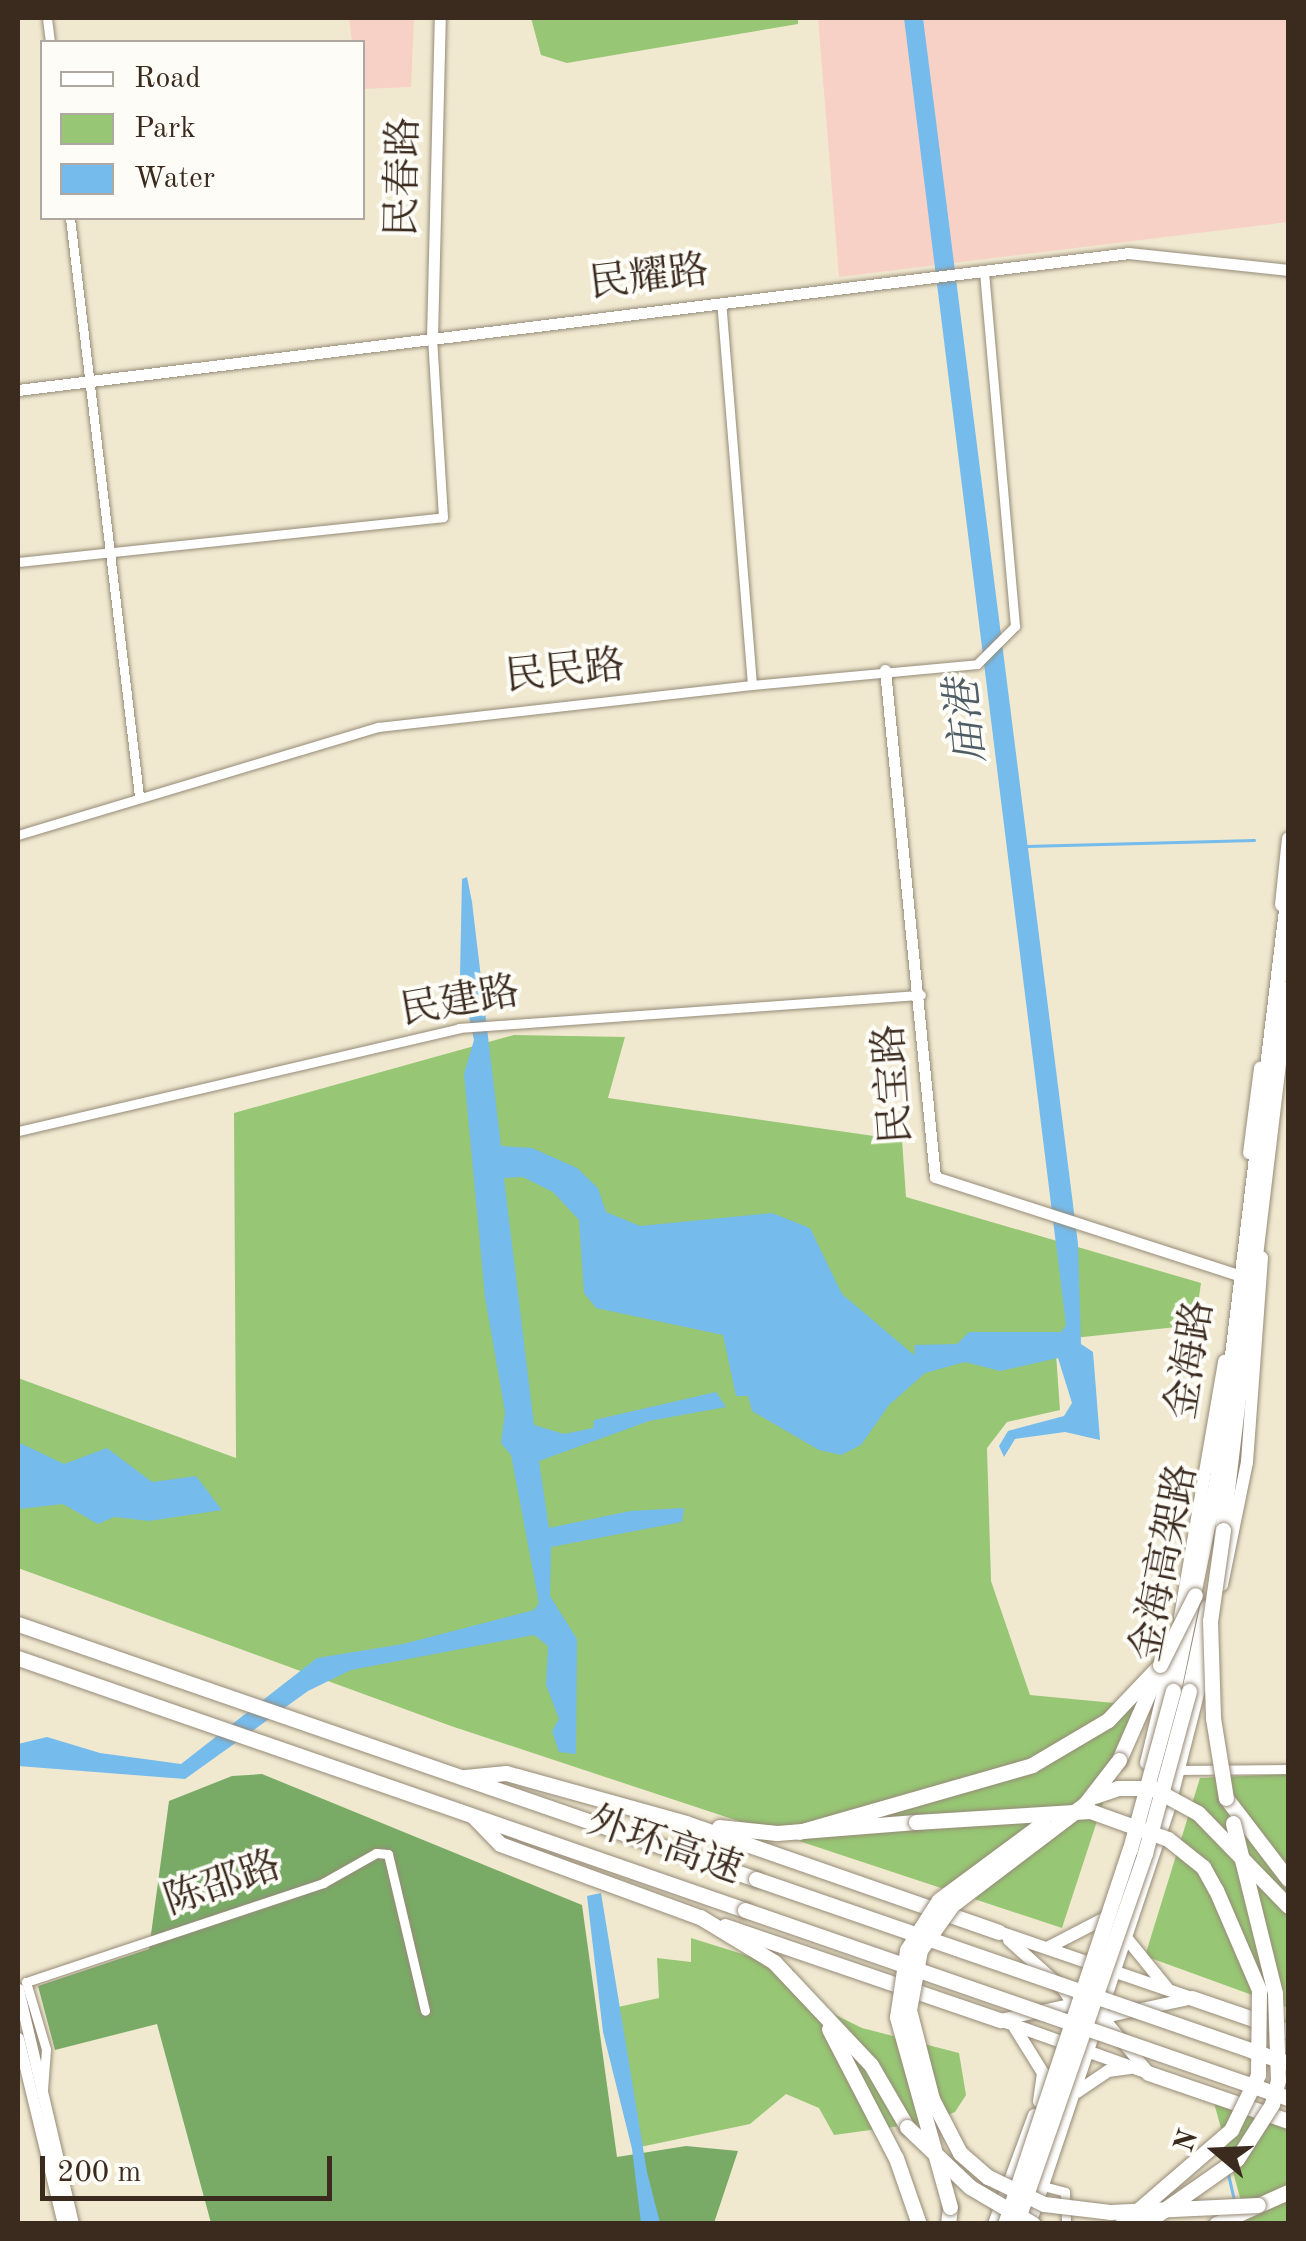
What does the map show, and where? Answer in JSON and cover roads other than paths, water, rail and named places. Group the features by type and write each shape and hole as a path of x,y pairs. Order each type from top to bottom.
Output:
{"highway":[{"name":"金海高架路","path":"1005,2224 1130,1849 1195,1595 1233,1366 1288,892"},
{"name":"金海高架路","path":"1016,2224 1150,1837 1223,1530 1288,978"},
{"path":"1144,2224 1237,2159 1272,2104 1278,2080 1275,1993 1226,1798 1214,1718 1210,1621 1223,1530"},
{"path":"1195,1595 1160,1664 1136,1730 1102,1785 934,1926 920,1950 909,2010 946,2134 988,2177 1044,2204 1081,2212 1258,2205"},
{"name":"外环高速","path":"18,1624 1288,2064"},
{"name":"外环高速","path":"18,1658 1288,2098"},
{"path":"799,1832 974,1786 1079,1741 1136,1696 1160,1664"},
{"path":"461,1777 506,1772 686,1824 999,1932"},
{"path":"948,2224 942,2168 896,2017 906,1950 940,1900 1057,1814 1118,1788 1152,1788 1198,1813 1288,1906"},
{"path":"1226,1798 1288,1880"},
{"path":"686,1824 799,1832 1090,1811 1168,1838 1204,1867 1259,1990 1258,2075 1247,2109 1230,2130 1122,2224"},
{"path":"471,1814 500,1844 717,1926 1007,2023"},
{"path":"717,1926 774,1962 871,2066 907,2127 970,2186 1031,2224"},
{"path":"1192,1998 1288,2031"},
{"path":"821,2012 896,2158 919,2224"},
{"path":"1140,2070 1288,2121"},
{"path":"1216,2224 1288,2192"}],"main road":[{"name":"金海路","path":"994,2224 1105,1918 1170,1666 1238,1276 1288,838"},
{"name":"金海路","path":"1031,2224 1103,2018 1181,1770 1246,1462 1266,1205 1288,1018"},
{"path":"1048,1948 1105,1918"},
{"path":"999,1932 1048,1948 1085,1968 1116,1972 1192,1998"},
{"path":"999,1932 1084,2020 1091,2049"},
{"path":"1128,1940 1168,1990"},
{"path":"1085,1968 1091,1999 1140,2070"},
{"path":"1007,2023 1072,2006 1112,1988"},
{"path":"1060,2039 1084,2020 1192,1998"},
{"path":"1007,2023 1091,2049 1140,2070"},
{"path":"1007,2023 1043,2073 1039,2102"},
{"path":"1075,2094 1108,2071 1140,2070"}],"street":[{"name":"民春路","path":"432,338 440,18"},
{"path":"70,220 138,796"},
{"name":"民耀路","path":"18,390 1129,253 1288,270"},
{"name":"民民路","path":"18,834 378,726 885,670 978,664 1015,626 984,272"},
{"path":"721,303 752,685"},
{"path":"18,562 443,517 432,338"},
{"name":"民宝路","path":"885,670 921,995 935,1177 1238,1276"},
{"name":"民建路","path":"18,1132 458,1028 921,995"},
{"path":"1181,1770 1288,1768"},
{"name":"陈邵路","path":"42,2092 46,2049 26,1982 324,1883 376,1853 388,1854 425,2011"},
{"path":"18,1989 73,2224"},
{"path":"18,2038 64,2224"},
{"path":"1043,2186 1065,2192 1066,2224"}],"water":[{"path":"904,18 923,18 1078,1244 1081,1344 1093,1352 1100,1440 1065,1432 1015,1439 1004,1457 999,1446 1008,1431 1064,1416 1072,1403 1058,1358 1000,1371 965,1362 925,1373 889,1405 861,1445 841,1455 819,1450 752,1411 748,1396 736,1396 723,1335 596,1308 584,1293 579,1220 553,1192 523,1177 504,1178 534,1425 564,1434 593,1428 594,1420 716,1392 726,1407 649,1421 539,1461 549,1528 630,1511 684,1508 682,1522 551,1547 550,1596 577,1639 576,1754 559,1752 552,1731 559,1719 546,1685 548,1646 534,1635 351,1670 308,1691 185,1779 18,1766 18,1744 47,1737 100,1753 181,1764 317,1658 403,1644 534,1610 539,1603 511,1455 501,1443 505,1412 485,1297 464,1074 474,1040 460,975 462,879 467,877 472,902 501,1146 532,1148 577,1168 598,1188 606,1212 640,1226 772,1213 810,1228 842,1294 914,1355 915,1345 957,1344 969,1332 1061,1332 1066,1325"},
{"path":"18,1442 64,1464 107,1448 152,1482 196,1476 222,1510 149,1521 114,1517 98,1524 63,1504 19,1509"},
{"path":"601,1893 647,2172 660,2223 641,2223 632,2149 603,2032 587,1896"}],"waterway":[{"path":"1026,846 1254,840"},
{"name":"庙港","path":"1228,2172 1234,2198"}]}
